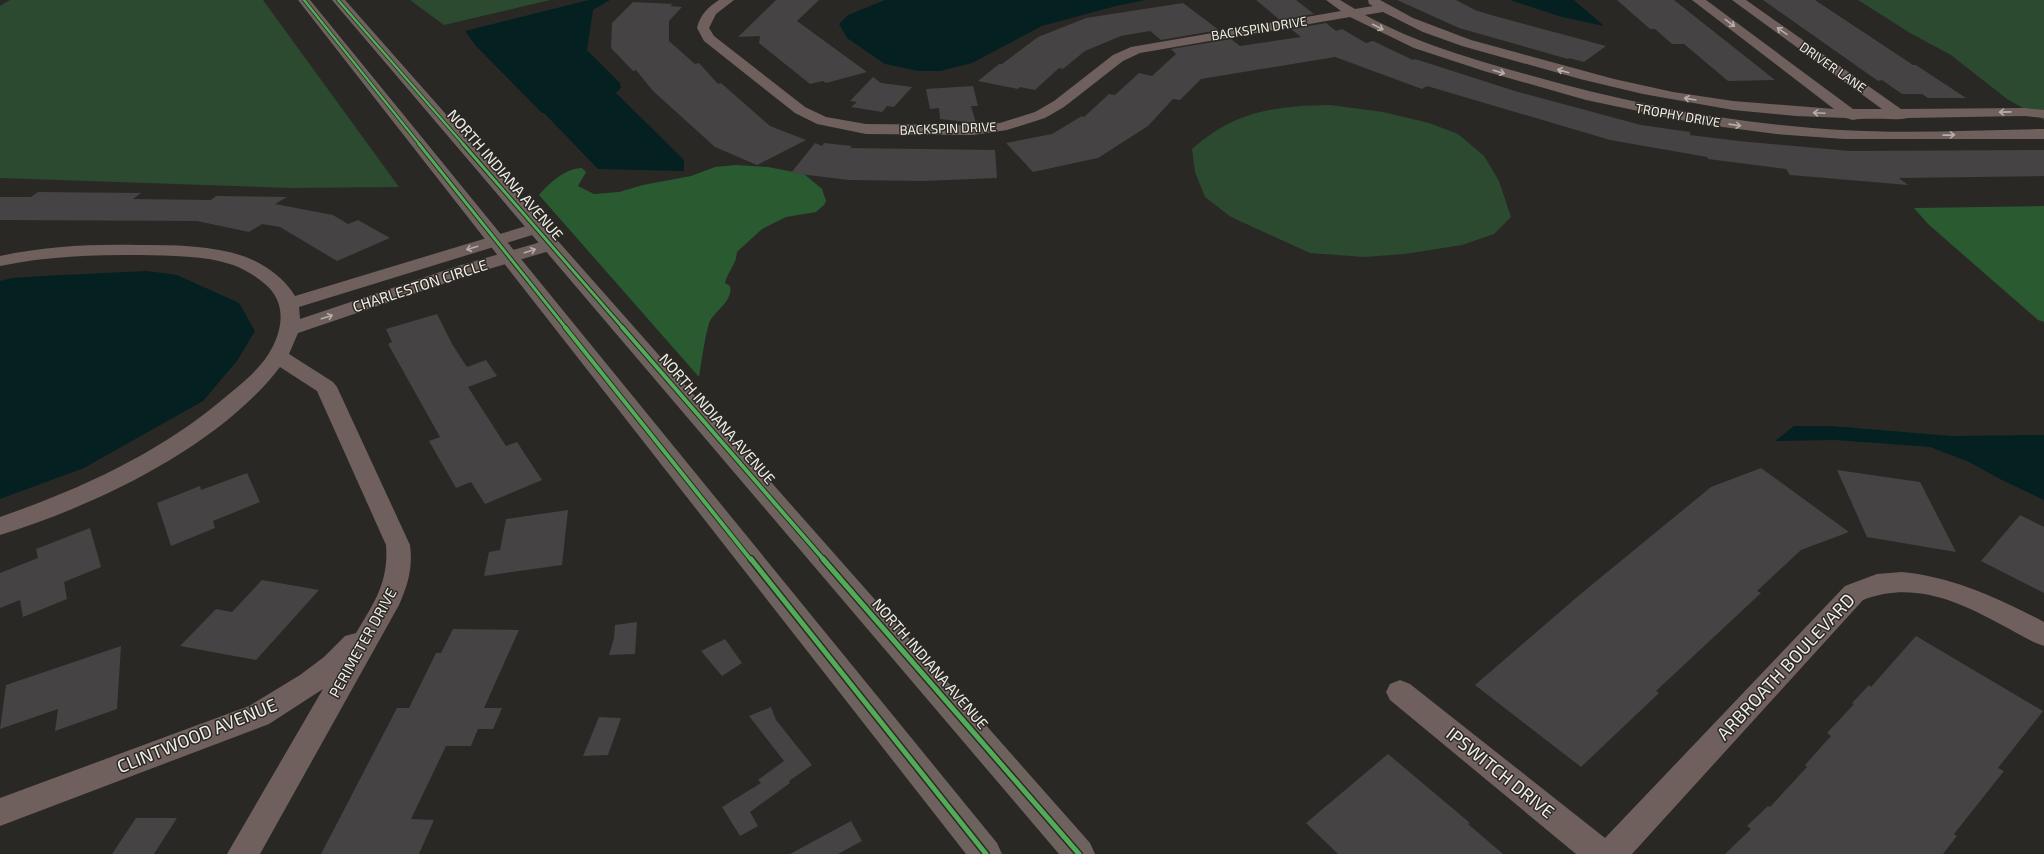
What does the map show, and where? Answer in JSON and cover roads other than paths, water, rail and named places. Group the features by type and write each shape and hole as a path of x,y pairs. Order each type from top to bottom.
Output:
{"main road":[{"path":"304,0 511,257 986,854"},
{"name":"NORTH INDIANA AVENUE","path":"338,0 1079,854"}],"street":[{"name":"BACKSPIN DRIVE","path":"728,0 713,9 705,19 703,28 709,38 809,115 837,125 880,130 989,129 1015,123 1049,110 1118,58 1136,50 1223,34 1384,8"},
{"name":"TROPHY DRIVE","path":"1332,0 1351,14 1403,39 1451,57 1561,90 1623,105 1747,127 1816,134 2044,134"},
{"name":"TROPHY DRIVE","path":"1372,0 1384,8 1427,28 1462,41 1560,70 1632,88 1742,107 1850,114 2025,112 2044,114"},
{"name":"DRIVER LANE","path":"1698,0 1878,135"},
{"name":"DRIVER LANE","path":"1738,0 1928,135"},
{"name":"CHARLESTON CIRCLE","path":"290,304 536,228"},
{"name":"CHARLESTON CIRCLE","path":"290,329 466,270 550,245"},
{"path":"0,526 69,501 112,482 142,466 206,424 236,401 259,379 277,356 286,341 290,329 292,312 286,294 280,287 258,270 241,262 201,252 179,250 102,249 69,251 2,260"},
{"name":"PERIMETER DRIVE","path":"243,854 386,605 398,579 400,564 398,545 326,387 277,356"},
{"name":"ARBROATH BOULEVARD","path":"1611,854 1854,592 1867,586 1902,582 1945,589 1967,595 2044,635"},
{"name":"CLINTWOOD AVENUE","path":"0,812 259,715 291,697 343,658 386,605"},
{"name":"IPSWITCH DRIVE","path":"1400,692 1600,854"}],"water":[{"path":"589,0 610,0 593,10 587,50 620,83 621,88 616,93 684,160 684,171 598,169 476,46 465,31"},
{"path":"885,0 1146,0 1116,6 1042,26 972,63 940,71 918,71 885,64 847,38 839,24 848,15"},
{"path":"1510,0 1574,0 1604,26 1562,17"},
{"path":"147,271 177,275 239,303 255,331 237,361 203,401 84,468 0,499 0,281 12,278"},
{"path":"1794,426 1831,426 1952,436 2044,435 2044,500 1969,462 1930,447 1835,440 1775,441"}]}
